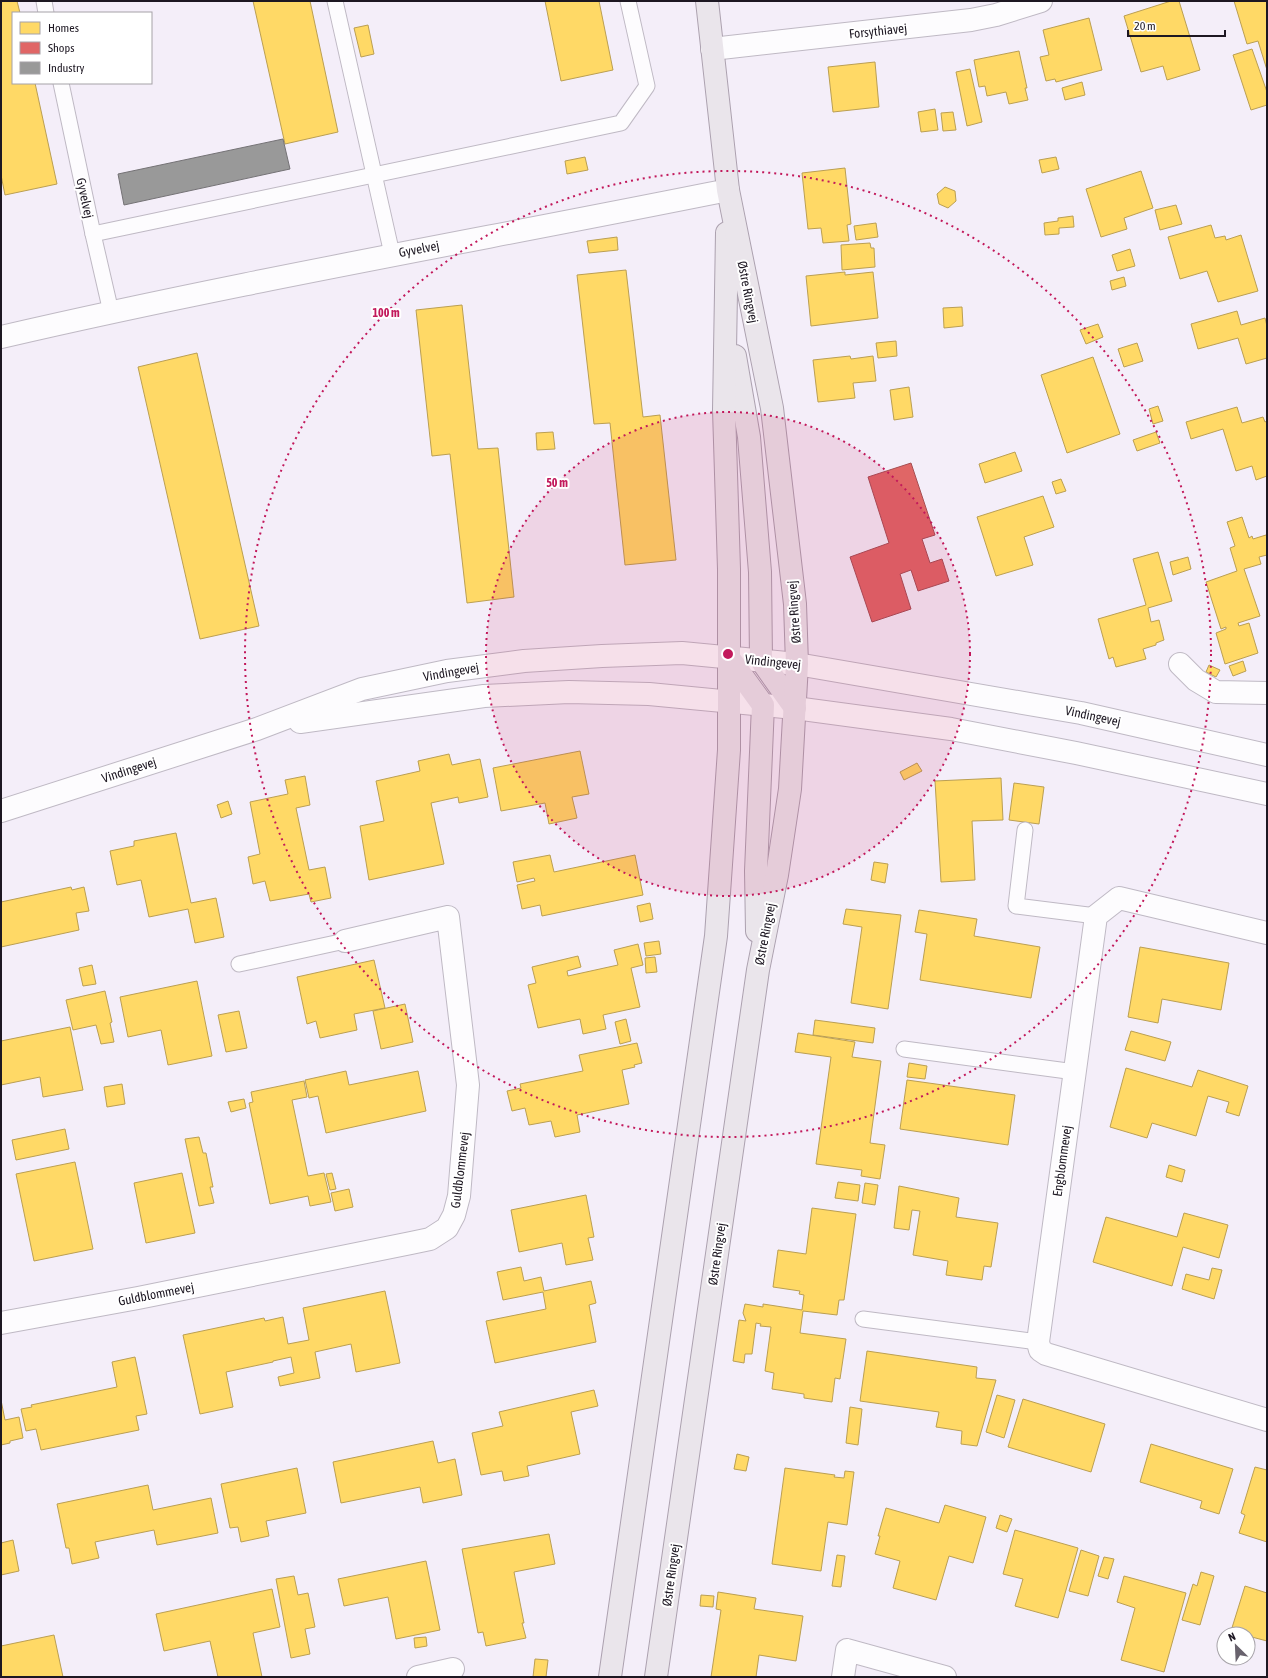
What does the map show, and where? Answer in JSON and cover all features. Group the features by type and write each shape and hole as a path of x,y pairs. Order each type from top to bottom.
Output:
{"main road":[{"name":"Østre Ringvej","path":"656,1677 758,970 777,875 789,797 798,664 795,604 772,408 728,190 708,1"},
{"name":"Østre Ringvej","path":"610,1677 716,936 729,750 729,569 724,410 728,190"},
{"path":"726,309 750,438 760,572 761,660 795,708"},
{"path":"729,658 763,705 756,871 758,970"}],"street":[{"name":"Forsythiavej","path":"712,49 971,20 996,15 1041,1"},
{"name":"Gyvelvej","path":"1,337 111,312 392,254 728,190"},
{"name":"Vindingevej","path":"1,811 257,729 362,689 447,671 524,661 602,656 682,654 798,664 1082,713 1267,755"},
{"path":"1180,664 1196,680 1216,692 1267,693"},
{"name":"Vindingevej","path":"257,729 484,696 569,692 649,694 795,708 951,729 1083,754 1267,794"},
{"path":"1096,916 1119,898 1267,933"},
{"name":"Engblommevej","path":"1038,1342 1096,916"},
{"name":"Guldblommevej","path":"1,1323 138,1298 430,1239 447,1228 454,1214 459,1196 468,1094 448,917 345,941"},
{"path":"1038,1342 1040,1350 1046,1354 1267,1420"},
{"path":"843,1677 847,1650 945,1677"},
{"path":"418,1677 453,1669"}],"lane":[{"path":"44,1 46,12"},
{"path":"335,1 392,254"},
{"path":"93,234 620,123 647,86 628,1"},
{"name":"Gyvelvej","path":"61,84 111,312"},
{"path":"1025,830 1016,906 1096,916"},
{"name":"Guldblommevej","path":"239,964 345,941"},
{"path":"904,1049 1075,1072"},
{"path":"863,1319 1038,1342"}],"building: Homes":[{"path":"1,1 17,1 20,12 12,12 12,84 35,84 57,184 5,195 1,175"},
{"path":"253,1 310,1 338,132 285,144"},
{"path":"545,1 599,1 613,70 561,81"},
{"path":"1171,1 1179,1 1200,70 1167,80 1163,66 1141,72 1124,16"},
{"path":"1234,1 1267,1 1267,70 1258,41 1247,44"},
{"path":"1089,18 1102,70 1056,82 1055,79 1046,81 1040,57 1049,55 1043,30"},
{"path":"368,25 374,54 361,57 354,28"},
{"path":"1252,49 1267,92 1267,105 1251,110 1233,55"},
{"path":"1019,51 1028,100 1009,104 1006,92 987,96 985,86 979,87 974,60"},
{"path":"875,62 879,107 833,112 828,67"},
{"path":"970,69 982,122 967,126 956,72"},
{"path":"1082,82 1085,95 1065,100 1062,88"},
{"path":"935,109 938,130 921,132 918,112"},
{"path":"953,112 956,130 943,131 941,113"},
{"path":"585,157 588,170 567,174 565,161"},
{"path":"1056,157 1059,169 1042,173 1039,160"},
{"path":"845,168 851,224 847,225 849,241 823,243 821,228 808,229 802,173"},
{"path":"1141,171 1153,208 1124,218 1127,229 1101,237 1086,189"},
{"path":"945,187 955,191 956,201 948,208 939,204 937,194"},
{"path":"1176,205 1182,224 1160,230 1155,210"},
{"path":"1073,216 1074,227 1059,228 1059,234 1045,235 1044,223 1058,221 1058,218"},
{"path":"876,223 878,237 856,240 854,226"},
{"path":"1211,225 1215,238 1225,236 1226,240 1241,235 1258,291 1218,302 1207,271 1180,279 1168,237"},
{"path":"617,237 618,250 589,253 587,241"},
{"path":"870,243 871,248 874,248 875,267 842,270 841,245"},
{"path":"1130,249 1135,266 1117,271 1112,255"},
{"path":"626,270 643,417 660,415 676,560 625,565 610,423 594,424 577,275"},
{"path":"845,272 845,275 873,272 878,318 811,326 806,276"},
{"path":"1124,277 1126,286 1112,290 1110,281"},
{"path":"462,305 478,449 498,448 514,597 467,603 450,454 432,456 416,310"},
{"path":"962,307 963,326 944,328 943,308"},
{"path":"1237,311 1241,325 1265,318 1267,326 1267,358 1246,364 1238,338 1198,349 1191,324"},
{"path":"1098,324 1103,337 1086,344 1080,330"},
{"path":"896,341 897,356 878,358 876,343"},
{"path":"1137,343 1143,361 1124,367 1118,349"},
{"path":"197,353 259,626 200,639 138,367"},
{"path":"850,356 851,359 873,356 876,381 853,383 855,398 818,402 813,360"},
{"path":"1093,357 1120,434 1067,453 1041,375"},
{"path":"909,387 913,417 894,420 890,390"},
{"path":"1158,406 1163,421 1153,424 1149,409"},
{"path":"1237,407 1242,423 1263,417 1265,422 1267,421 1267,476 1256,480 1252,466 1236,471 1223,429 1191,439 1186,422"},
{"path":"553,432 555,449 537,450 536,433"},
{"path":"1156,432 1160,443 1137,451 1133,440"},
{"path":"1015,452 1022,471 985,483 979,464"},
{"path":"1061,479 1066,491 1056,494 1052,482"},
{"path":"1043,496 1054,527 1024,537 1033,565 996,576 977,517"},
{"path":"1242,517 1249,538 1252,536 1253,539 1266,535 1267,537 1267,555 1259,557 1261,564 1244,569 1260,616 1238,623 1239,626 1249,623 1258,653 1225,664 1216,633 1226,629 1226,627 1221,629 1206,582 1237,571 1230,548 1235,546 1227,522"},
{"path":"1158,552 1172,601 1148,608 1151,622 1159,620 1164,640 1156,643 1156,645 1143,649 1146,659 1116,667 1113,657 1109,659 1098,619 1146,605 1133,559"},
{"path":"1188,557 1191,569 1173,575 1170,562"},
{"path":"1243,661 1246,671 1233,676 1229,666"},
{"path":"1209,665 1220,670 1216,677 1206,672"},
{"path":"580,751 589,794 572,797 577,818 549,824 545,803 501,811 493,768"},
{"path":"449,754 452,765 480,759 488,797 459,803 458,797 431,803 444,864 369,880 360,826 384,821 376,781 420,771 418,761"},
{"path":"917,763 922,771 904,780 900,772"},
{"path":"305,776 310,805 296,808 309,870 325,867 331,898 311,902 309,894 270,901 265,881 253,884 248,857 260,854 250,802 288,794 285,780"},
{"path":"1001,778 1003,820 972,821 975,880 941,882 935,781"},
{"path":"1014,783 1044,787 1039,824 1009,820"},
{"path":"228,801 232,814 221,818 217,805"},
{"path":"176,833 191,903 216,898 224,937 195,943 188,909 149,917 141,880 117,885 110,851 134,846 134,841"},
{"path":"550,855 554,872 635,855 643,895 542,916 540,905 522,909 517,885 535,881 534,878 517,882 513,862"},
{"path":"874,862 888,864 885,883 871,880"},
{"path":"71,887 72,890 84,887 89,911 76,913 79,930 1,947 1,902"},
{"path":"650,903 653,919 640,922 637,906"},
{"path":"846,909 901,915 888,1009 851,1003 862,927 843,924"},
{"path":"919,910 977,919 974,936 1040,947 1031,998 920,980 927,934 915,932"},
{"path":"659,941 661,954 646,956 644,943"},
{"path":"638,944 643,965 631,968 640,1007 603,1015 606,1029 583,1034 580,1019 538,1028 528,985 536,983 532,967 578,956 581,967 567,971 568,976 618,965 614,950"},
{"path":"1140,947 1229,963 1221,1010 1162,999 1158,1023 1128,1017"},
{"path":"655,957 657,972 646,973 645,958"},
{"path":"374,960 385,1008 354,1014 357,1030 320,1038 316,1021 307,1024 297,977"},
{"path":"92,965 96,984 83,986 79,968"},
{"path":"197,981 212,1056 168,1065 161,1030 128,1037 120,997"},
{"path":"105,991 112,1022 110,1023 114,1042 101,1044 96,1025 73,1030 66,1000"},
{"path":"405,1004 413,1042 381,1049 373,1011"},
{"path":"239,1011 247,1048 226,1052 218,1015"},
{"path":"626,1019 631,1041 620,1044 615,1022"},
{"path":"815,1020 875,1028 873,1043 813,1035"},
{"path":"70,1027 83,1090 43,1097 40,1077 1,1085 1,1041"},
{"path":"1131,1031 1171,1042 1165,1061 1125,1050"},
{"path":"798,1033 855,1042 852,1057 881,1061 870,1143 885,1145 880,1179 861,1176 862,1170 816,1164 831,1057 795,1052"},
{"path":"637,1043 642,1063 634,1065 635,1067 622,1070 629,1104 577,1115 580,1132 555,1137 551,1121 529,1125 525,1108 512,1111 507,1091 521,1088 520,1084 583,1071 579,1055"},
{"path":"909,1063 927,1066 925,1079 907,1077"},
{"path":"1126,1068 1192,1087 1198,1070 1248,1086 1239,1116 1226,1112 1229,1102 1208,1096 1196,1136 1152,1123 1147,1138 1110,1127"},
{"path":"346,1071 349,1085 418,1071 426,1111 326,1133 318,1096 309,1098 305,1080"},
{"path":"907,1080 1015,1095 1008,1145 900,1129"},
{"path":"304,1081 307,1097 292,1100 308,1176 324,1173 331,1202 310,1206 308,1196 270,1204 249,1103 253,1102 251,1092"},
{"path":"122,1084 125,1104 107,1107 104,1087"},
{"path":"244,1099 246,1108 231,1112 228,1102"},
{"path":"65,1129 69,1149 16,1160 12,1140"},
{"path":"199,1137 203,1153 206,1153 213,1187 210,1187 214,1203 199,1206 185,1139"},
{"path":"75,1162 93,1249 34,1261 16,1174"},
{"path":"1169,1165 1185,1170 1182,1182 1166,1177"},
{"path":"182,1173 195,1233 146,1243 134,1183"},
{"path":"332,1173 336,1189 330,1190 326,1174"},
{"path":"838,1182 860,1185 858,1201 835,1198"},
{"path":"865,1183 878,1185 875,1205 862,1203"},
{"path":"899,1186 959,1198 956,1217 998,1223 991,1267 984,1266 982,1280 946,1275 948,1261 913,1255 920,1211 912,1210 909,1230 894,1228"},
{"path":"349,1189 353,1207 335,1211 331,1193"},
{"path":"586,1195 594,1237 588,1238 593,1260 566,1265 562,1243 519,1252 511,1210"},
{"path":"812,1208 856,1214 844,1300 839,1300 837,1315 803,1311 800,1333 846,1339 840,1379 835,1378 832,1402 804,1398 804,1394 772,1389 774,1373 765,1371 771,1327 760,1326 761,1324 756,1323 752,1354 745,1354 744,1363 733,1361 739,1320 746,1321 743,1313 745,1304 763,1307 763,1304 802,1310 804,1295 799,1294 800,1291 773,1287 778,1250 806,1254"},
{"path":"1184,1213 1228,1225 1219,1258 1183,1247 1172,1286 1093,1262 1106,1217 1177,1237"},
{"path":"521,1267 524,1281 541,1277 544,1291 591,1281 596,1303 589,1305 596,1342 495,1363 486,1321 546,1309 543,1292 503,1300 497,1272"},
{"path":"1212,1268 1222,1270 1214,1299 1182,1289 1186,1274 1209,1280"},
{"path":"385,1291 400,1363 356,1372 351,1344 315,1352 320,1378 280,1386 278,1377 294,1373 291,1357 226,1372 233,1407 200,1414 183,1335 264,1318 265,1321 283,1317 288,1344 309,1340 303,1308"},
{"path":"867,1351 977,1367 976,1378 996,1380 977,1446 961,1444 962,1431 936,1427 939,1412 860,1401"},
{"path":"135,1357 147,1414 136,1416 139,1430 41,1450 36,1429 26,1431 21,1409 32,1407 31,1405 117,1387 112,1362"},
{"path":"594,1390 598,1406 571,1412 580,1454 527,1466 529,1476 504,1481 502,1471 481,1475 472,1433 503,1426 499,1412"},
{"path":"997,1395 1015,1400 1004,1438 986,1432"},
{"path":"1023,1399 1105,1424 1091,1472 1008,1447"},
{"path":"1,1400 5,1420 19,1417 23,1438 1,1445"},
{"path":"850,1407 862,1409 858,1445 846,1443"},
{"path":"433,1441 438,1463 455,1459 462,1495 423,1503 420,1487 341,1503 333,1462"},
{"path":"1151,1444 1233,1469 1219,1514 1200,1508 1202,1501 1140,1482"},
{"path":"737,1454 749,1457 746,1471 734,1469"},
{"path":"1255,1467 1267,1470 1267,1542 1239,1533 1245,1515 1241,1513"},
{"path":"297,1468 306,1513 266,1521 269,1536 241,1542 238,1527 230,1528 221,1484"},
{"path":"785,1468 835,1475 834,1477 844,1478 845,1471 854,1472 847,1525 828,1522 821,1571 772,1564"},
{"path":"148,1485 153,1510 211,1498 218,1533 157,1545 154,1530 95,1542 99,1558 72,1564 69,1548 66,1548 57,1504"},
{"path":"945,1505 986,1517 973,1563 949,1556 936,1600 893,1588 900,1561 875,1554 880,1536 878,1536 886,1508 939,1523"},
{"path":"1000,1515 1012,1519 1007,1532 996,1528"},
{"path":"1015,1530 1078,1548 1058,1618 1015,1606 1023,1579 1003,1574"},
{"path":"549,1534 555,1564 514,1572 524,1623 522,1623 526,1638 486,1646 483,1632 478,1633 462,1549"},
{"path":"13,1540 19,1571 1,1575 1,1543"},
{"path":"1081,1550 1099,1556 1088,1596 1069,1591"},
{"path":"837,1555 845,1556 841,1587 832,1586"},
{"path":"1104,1557 1114,1559 1108,1579 1098,1576"},
{"path":"426,1561 440,1630 396,1639 388,1597 344,1606 338,1579"},
{"path":"1201,1572 1214,1576 1200,1625 1182,1620 1193,1584 1197,1586"},
{"path":"294,1576 298,1595 308,1593 315,1627 305,1629 310,1654 291,1658 276,1579"},
{"path":"1124,1576 1186,1593 1164,1672 1121,1660 1135,1608 1117,1602"},
{"path":"1245,1586 1267,1593 1267,1641 1256,1638 1256,1626 1233,1626"},
{"path":"272,1589 280,1627 253,1633 262,1677 218,1677 210,1641 164,1651 156,1614"},
{"path":"718,1592 756,1598 754,1609 803,1616 796,1661 759,1655 756,1677 711,1677 721,1610 716,1609"},
{"path":"701,1595 714,1596 713,1607 700,1606"},
{"path":"54,1635 63,1677 1,1677 1,1646"},
{"path":"426,1637 427,1646 415,1648 414,1638"},
{"path":"535,1659 548,1660 546,1677 533,1677"}],"building: Shops":[{"path":"911,463 935,535 922,539 930,563 942,559 949,581 918,591 911,570 900,574 911,609 872,622 850,557 889,543 868,477"}],"building: Industry":[{"path":"283,139 290,169 124,205 118,174"}]}
